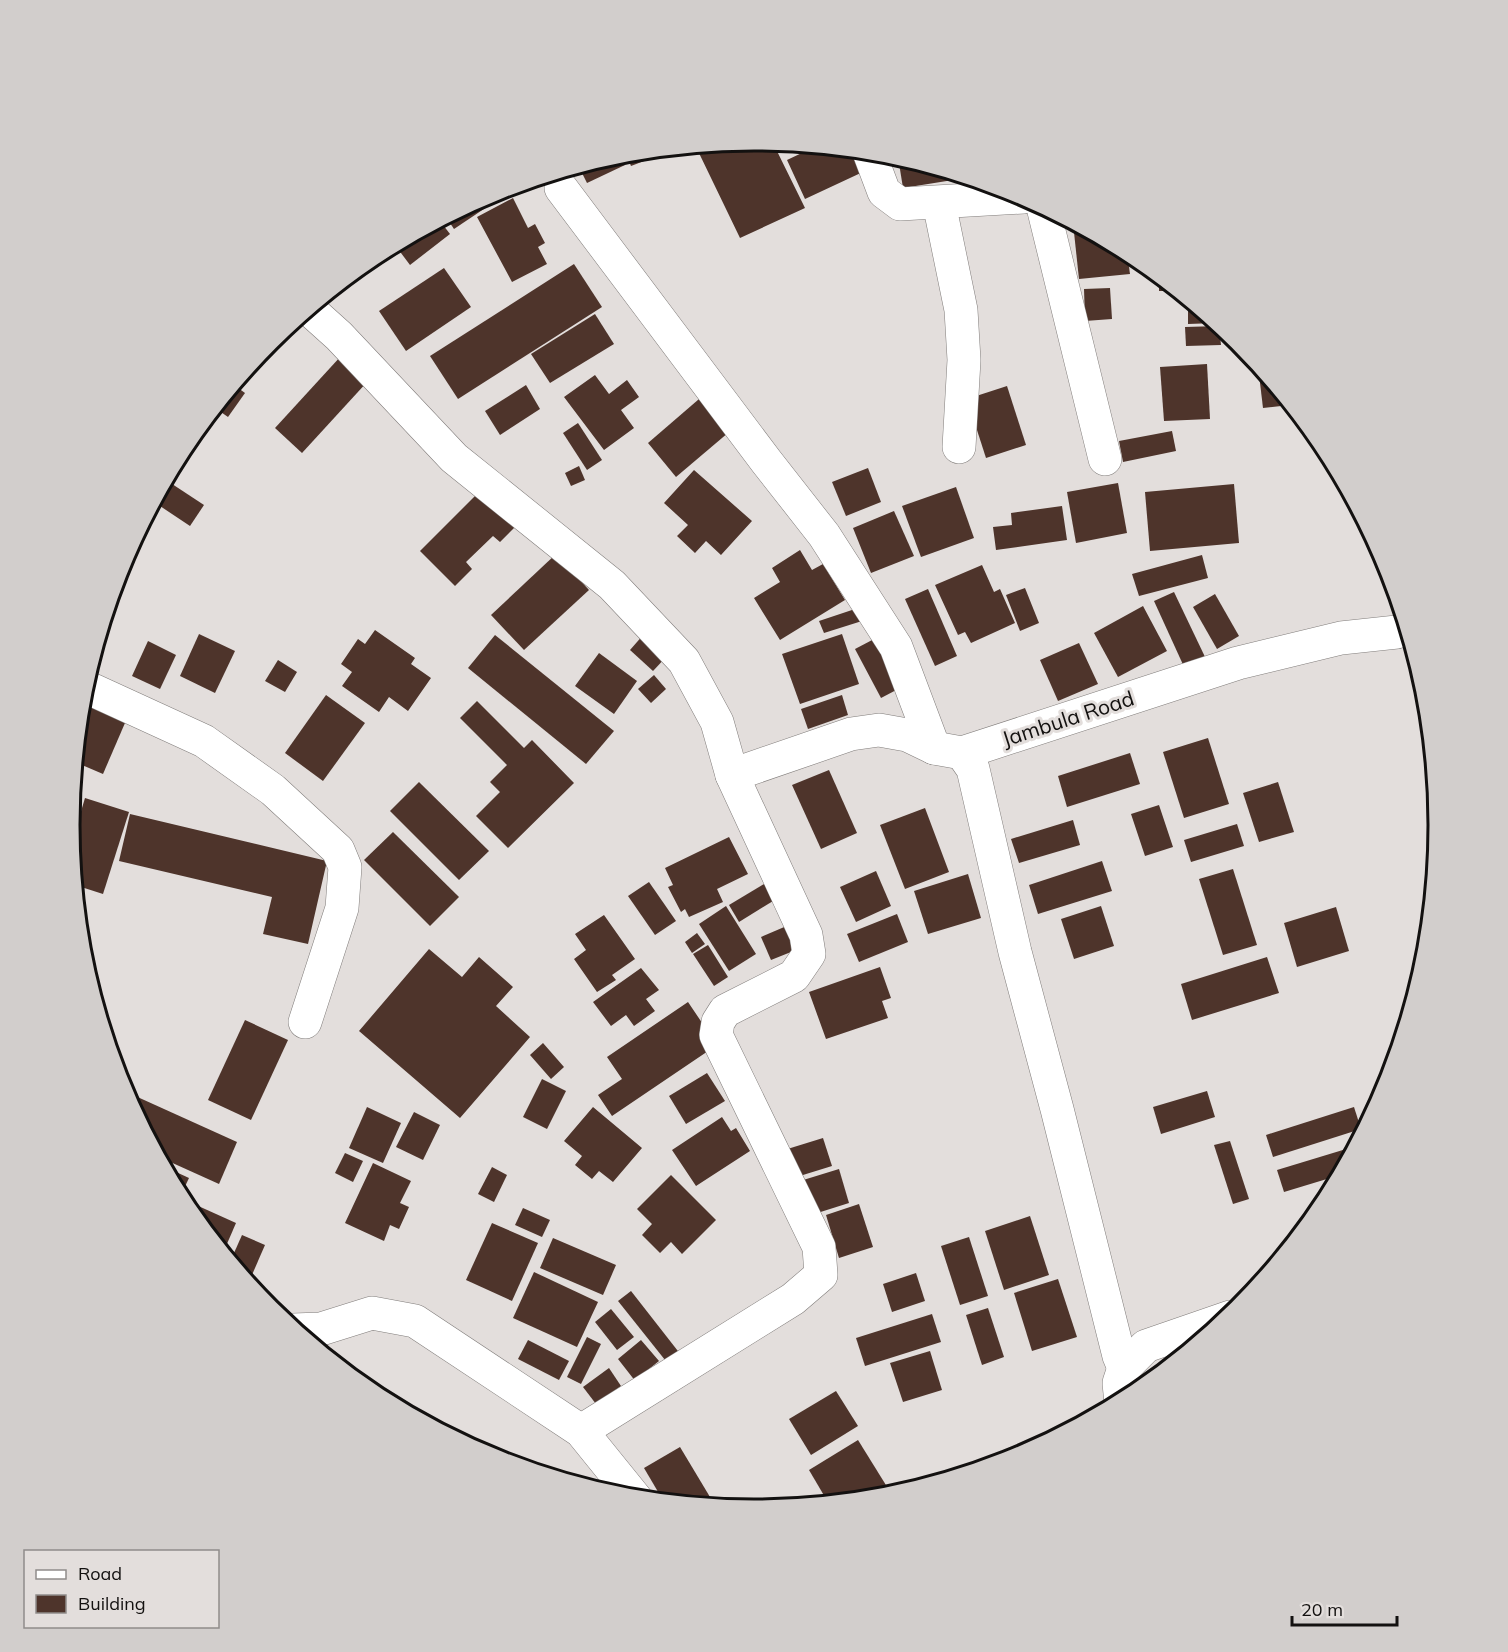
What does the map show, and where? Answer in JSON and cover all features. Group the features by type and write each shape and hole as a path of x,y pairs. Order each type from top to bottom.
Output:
{"street":[{"path":"873,162 884,192 900,204 1001,199"},
{"path":"561,188 824,535 896,647 948,751"},
{"path":"939,203 961,310 964,360 959,447"},
{"path":"1046,218 1105,459"},
{"path":"315,314 339,336 454,458 612,585 684,661 717,722 732,775 806,935 809,954 794,976 724,1011 717,1022 716,1035 819,1247 821,1275 793,1299 581,1431"},
{"name":"Jambula Road","path":"948,751 1238,663 1341,638 1400,631"},
{"path":"93,690 204,741 273,790 338,850 345,867 342,908 305,1022"},
{"path":"732,775 851,734 879,730 908,735 948,751 973,769 1015,952 1124,1368"},
{"path":"305,1330 321,1329 372,1313 415,1321 581,1431 628,1489"},
{"path":"1120,1392 1119,1383 1124,1368 1146,1346 1208,1325"}],"building":[{"path":"777,152 805,208 740,238 699,154"},
{"path":"801,153 842,157 859,160 865,171 805,199 787,160"},
{"path":"646,160 631,166 630,163"},
{"path":"625,165 587,183 582,173"},
{"path":"900,167 950,180 903,188"},
{"path":"513,198 528,228 535,224 545,243 538,247 547,264 512,282 477,217"},
{"path":"486,207 454,229 451,224"},
{"path":"445,227 450,234 410,265 400,252"},
{"path":"1074,233 1129,265 1130,274 1079,279"},
{"path":"574,264 602,307 458,399 430,356"},
{"path":"444,268 471,307 406,351 379,311"},
{"path":"1110,288 1112,319 1085,321 1084,289"},
{"path":"1188,310 1199,319 1204,323 1188,324"},
{"path":"595,314 614,344 550,383 531,354"},
{"path":"1207,326 1220,339 1221,345 1186,346 1185,327"},
{"path":"341,356 368,381 302,453 275,428"},
{"path":"1207,364 1210,419 1164,421 1160,367"},
{"path":"595,375 609,394 627,380 639,397 621,410 634,428 604,450 564,397"},
{"path":"1260,380 1282,406 1263,408"},
{"path":"526,385 540,409 500,435 485,411"},
{"path":"1007,386 1026,445 986,458 967,399"},
{"path":"240,389 245,393 228,417 221,412"},
{"path":"706,393 735,427 676,477 648,443"},
{"path":"578,423 602,460 587,470 563,433"},
{"path":"1172,431 1176,451 1123,462 1119,441"},
{"path":"579,466 585,480 571,486 565,473"},
{"path":"868,468 881,502 846,516 832,482"},
{"path":"694,470 752,521 721,555 706,541 695,553 677,536 688,525 664,503"},
{"path":"1118,483 1127,533 1076,543 1067,492"},
{"path":"173,484 204,505 190,526 161,506"},
{"path":"1234,484 1239,543 1150,551 1145,492"},
{"path":"956,487 974,538 921,557 902,506"},
{"path":"483,488 516,526 500,542 493,536 466,562 472,569 455,586 420,551"},
{"path":"1062,506 1067,540 996,550 993,527 1012,525 1011,513"},
{"path":"894,511 914,556 871,573 853,528"},
{"path":"800,550 812,570 823,564 845,600 780,640 754,598 780,582 772,568"},
{"path":"556,554 589,590 524,650 491,615"},
{"path":"1202,555 1208,578 1139,596 1132,574"},
{"path":"982,565 994,592 1000,589 1015,623 971,643 965,632 958,635 935,585"},
{"path":"1025,588 1039,623 1020,631 1006,595"},
{"path":"928,589 957,656 935,666 905,599"},
{"path":"1174,592 1206,659 1185,669 1154,601"},
{"path":"1215,594 1239,636 1217,649 1193,607"},
{"path":"1143,606 1167,651 1118,677 1094,633"},
{"path":"858,608 862,621 824,633 819,621"},
{"path":"375,630 415,658 411,664 431,678 408,711 389,697 379,712 342,686 352,672 341,664 358,639 365,644"},
{"path":"199,634 235,651 215,693 180,676"},
{"path":"644,634 667,656 653,671 630,650"},
{"path":"842,634 859,684 800,704 782,654"},
{"path":"495,635 614,731 586,764 468,668"},
{"path":"876,638 902,687 881,698 855,649"},
{"path":"148,641 176,655 160,689 132,676"},
{"path":"1079,643 1098,684 1058,701 1040,660"},
{"path":"599,653 637,681 614,714 575,686"},
{"path":"278,660 297,672 285,692 265,681"},
{"path":"654,675 666,689 651,703 638,689"},
{"path":"326,695 365,723 323,781 285,753"},
{"path":"842,695 848,715 808,729 801,709"},
{"path":"92,699 128,716 103,774 83,765"},
{"path":"477,701 524,748 532,740 574,783 508,848 476,816 500,792 490,782 507,765 460,718"},
{"path":"1208,738 1229,804 1184,818 1163,752"},
{"path":"1130,753 1140,784 1067,807 1058,776"},
{"path":"829,770 857,833 821,849 792,785"},
{"path":"419,782 489,851 459,880 390,811"},
{"path":"1278,782 1294,832 1259,842 1243,793"},
{"path":"85,798 129,812 103,894 83,887 80,814"},
{"path":"1159,805 1173,847 1145,856 1131,814"},
{"path":"925,808 949,872 905,889 880,825"},
{"path":"130,814 327,861 308,944 263,934 272,897 119,861"},
{"path":"1073,820 1080,845 1019,863 1011,839"},
{"path":"1237,824 1244,846 1191,862 1184,840"},
{"path":"393,832 459,897 430,926 364,860"},
{"path":"729,837 748,874 717,889 723,902 689,917 685,909 681,912 668,887 673,885 665,868"},
{"path":"1102,861 1112,891 1038,914 1029,885"},
{"path":"1233,869 1257,945 1223,955 1199,879"},
{"path":"876,871 891,906 856,922 840,887"},
{"path":"968,874 981,918 928,934 914,891"},
{"path":"769,881 778,898 739,922 729,905"},
{"path":"649,882 676,921 655,935 628,896"},
{"path":"726,906 756,954 729,971 699,924"},
{"path":"1101,906 1114,946 1074,959 1061,919"},
{"path":"1336,907 1349,951 1297,967 1284,923"},
{"path":"897,914 908,942 859,962 847,934"},
{"path":"604,915 635,959 612,975 616,980 597,992 574,959 586,950 575,934"},
{"path":"796,922 806,946 771,960 761,937"},
{"path":"697,933 705,944 692,953 685,942"},
{"path":"708,945 728,977 714,986 693,954"},
{"path":"429,949 462,977 479,957 513,987 496,1006 530,1037 460,1118 359,1031"},
{"path":"1267,957 1279,993 1192,1020 1181,984"},
{"path":"880,967 891,998 882,1001 888,1018 826,1039 809,992"},
{"path":"641,968 659,990 646,999 655,1011 634,1026 626,1015 611,1026 593,1002"},
{"path":"688,1002 717,1045 612,1116 598,1095 622,1079 607,1057"},
{"path":"245,1020 288,1040 251,1120 208,1100"},
{"path":"543,1043 564,1067 551,1079 530,1055"},
{"path":"707,1073 725,1101 686,1124 669,1096"},
{"path":"542,1079 566,1091 547,1129 523,1117"},
{"path":"1207,1091 1215,1117 1161,1134 1153,1107"},
{"path":"137,1097 237,1142 219,1184 169,1162"},
{"path":"367,1107 401,1123 383,1163 349,1148"},
{"path":"593,1107 642,1148 613,1182 599,1171 592,1179 575,1165 582,1156 564,1141"},
{"path":"1354,1107 1359,1123 1355,1131 1273,1157 1266,1135"},
{"path":"414,1112 440,1125 423,1160 396,1147"},
{"path":"722,1117 731,1131 736,1128 750,1151 696,1186 672,1150"},
{"path":"823,1138 832,1166 790,1179 781,1151"},
{"path":"1230,1141 1249,1199 1233,1204 1214,1145"},
{"path":"1345,1149 1329,1178 1284,1192 1277,1170"},
{"path":"345,1153 363,1161 353,1182 335,1173"},
{"path":"373,1163 411,1181 400,1203 409,1207 399,1229 390,1225 384,1241 345,1223"},
{"path":"492,1167 507,1175 494,1202 478,1194"},
{"path":"839,1169 849,1203 811,1215 800,1181"},
{"path":"175,1172 189,1178 185,1187"},
{"path":"671,1175 716,1220 682,1254 671,1242 660,1253 642,1235 652,1224 637,1209"},
{"path":"859,1204 873,1247 839,1258 826,1215"},
{"path":"196,1205 236,1223 226,1246"},
{"path":"523,1208 550,1220 542,1237 515,1225"},
{"path":"1030,1216 1049,1275 1004,1290 985,1231"},
{"path":"492,1223 538,1243 512,1301 466,1280"},
{"path":"242,1235 265,1245 252,1276 233,1254"},
{"path":"969,1237 988,1296 960,1305 941,1246"},
{"path":"553,1238 616,1265 603,1295 540,1268"},
{"path":"534,1272 598,1302 577,1347 513,1318"},
{"path":"916,1273 925,1301 892,1312 883,1284"},
{"path":"1058,1279 1077,1337 1032,1351 1014,1293"},
{"path":"631,1291 681,1355 669,1365 618,1301"},
{"path":"988,1308 1004,1357 982,1365 966,1315"},
{"path":"611,1309 634,1337 617,1350 595,1322"},
{"path":"932,1314 941,1342 865,1366 856,1338"},
{"path":"587,1337 601,1344 581,1384 567,1377"},
{"path":"528,1340 569,1361 559,1380 518,1359"},
{"path":"641,1340 659,1361 649,1369 658,1379 643,1391 618,1359"},
{"path":"930,1351 942,1390 903,1402 890,1363"},
{"path":"609,1368 621,1386 596,1404 583,1387"},
{"path":"836,1391 858,1426 811,1455 789,1419"},
{"path":"858,1440 888,1488 825,1497 809,1470"},
{"path":"680,1447 711,1499 659,1494 644,1468"}]}
